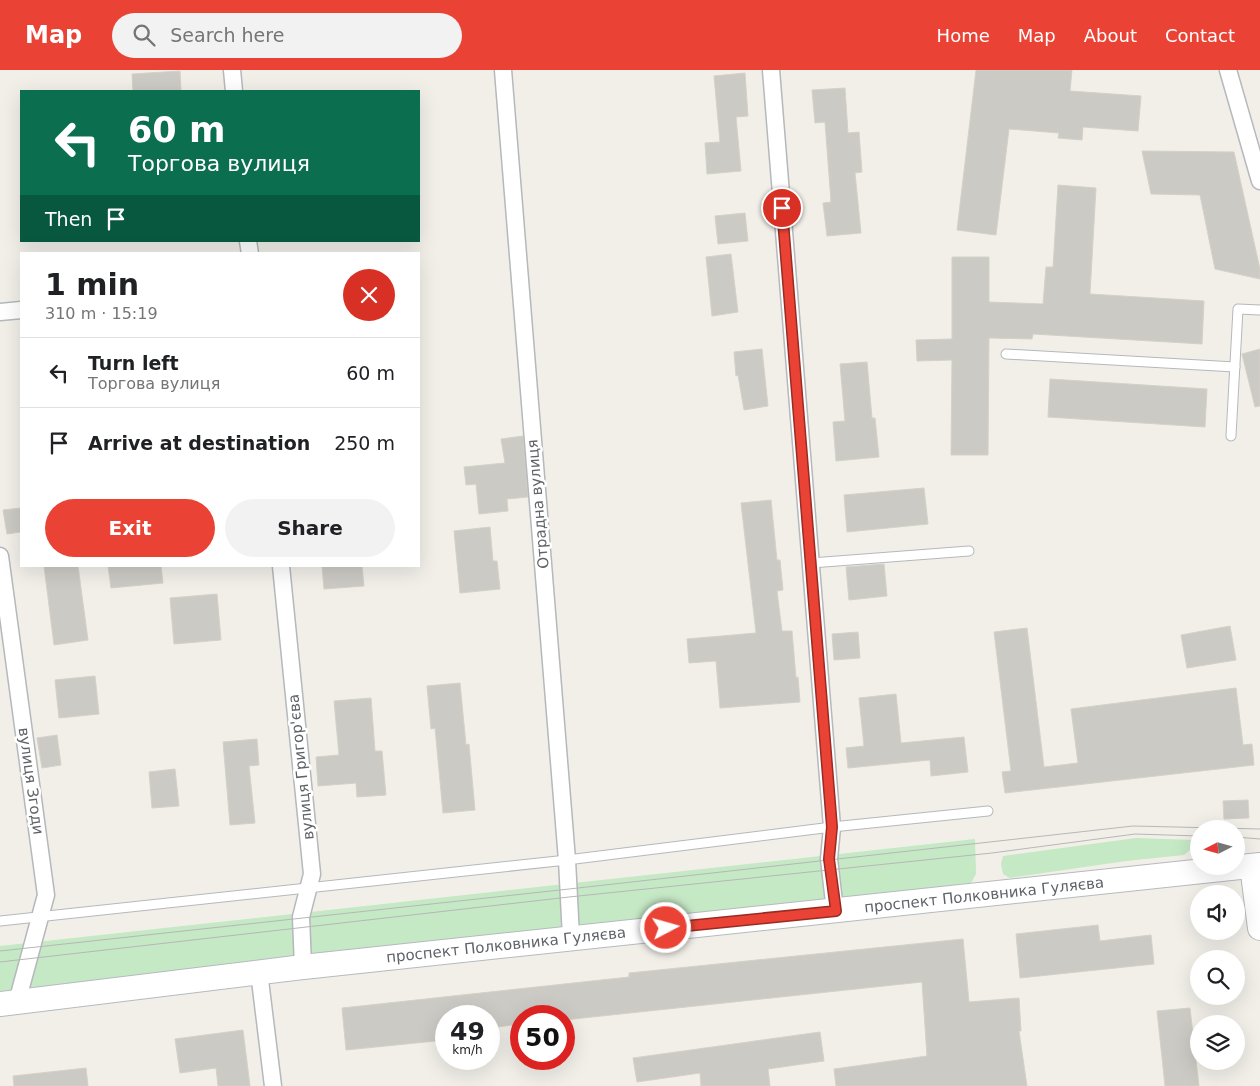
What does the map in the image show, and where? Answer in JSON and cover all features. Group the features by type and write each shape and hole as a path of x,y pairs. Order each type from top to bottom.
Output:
{"main road":[{"name":"проспект Полковника Гуляєва","path":"8,1003 303,966 1256,865"},
{"path":"1256,865 1260,928"}],"street":[{"path":"232,70 234,90"},
{"name":"Отрадна вулиця","path":"503,70 567,860 571,938"},
{"path":"771,70 832,827 829,859 836,911"},
{"path":"1228,70 1256,150 1260,182"},
{"path":"0,312 20,310"},
{"name":"вулиця Згоди","path":"0,556 46,895 41,916 8,1003"},
{"name":"вулиця Григор'єва","path":"281,567 312,874 301,917 303,966"},
{"path":"259,972 273,1086"}],"lane":[{"path":"1232,436 1238,309 1260,310"},
{"path":"1006,354 1235,367"},
{"path":"811,563 969,551"},
{"path":"0,921 567,860 832,827 988,811"}],"green space":[{"path":"1136,838 1190,840 1190,850 1184,855 1126,861 1010,878 1003,874 1001,864 1003,856"},
{"path":"975,839 976,874 971,883 0,995 0,946"}],"building":[{"path":"976,70 1072,70 1070,91 1141,96 1138,131 1083,127 1082,140 1058,138 1059,133 1009,129 996,235 957,230"},
{"path":"180,71 181,90 133,90 132,74"},
{"path":"745,73 748,116 736,117 741,171 707,174 705,143 720,142 714,76"},
{"path":"845,88 848,133 859,132 862,172 855,173 861,233 827,236 823,203 831,202 825,122 815,123 812,90"},
{"path":"1142,151 1234,152 1260,269 1260,279 1215,269 1200,195 1151,194"},
{"path":"1058,185 1096,188 1090,294 1204,301 1202,344 1033,334 1032,339 989,338 988,455 951,455 952,360 917,361 916,340 952,339 952,257 989,257 989,302 1043,304 1046,267 1053,267"},
{"path":"745,213 748,241 718,244 715,216"},
{"path":"731,254 738,312 712,316 706,257"},
{"path":"762,349 768,406 744,410 738,375 736,376 734,352"},
{"path":"1260,349 1260,406 1255,407 1242,354"},
{"path":"867,362 872,418 875,418 879,457 836,461 833,422 845,421 840,364"},
{"path":"1050,379 1207,389 1205,427 1048,417"},
{"path":"523,436 528,497 507,499 508,511 479,514 476,484 466,485 464,467 505,463 501,439"},
{"path":"924,488 928,524 847,532 844,495"},
{"path":"771,500 777,560 780,560 783,590 777,591 782,631 792,631 800,702 720,708 716,661 689,663 687,639 756,633 741,503"},
{"path":"20,508 20,532 7,534 3,510"},
{"path":"490,527 493,561 497,561 500,589 460,593 454,531"},
{"path":"884,564 887,596 849,600 846,567"},
{"path":"44,567 78,567 88,640 54,645"},
{"path":"108,567 161,567 163,583 111,588"},
{"path":"322,567 362,567 364,586 324,589"},
{"path":"217,594 221,640 174,644 170,598"},
{"path":"1230,626 1236,660 1187,668 1181,635"},
{"path":"1027,628 1044,767 1078,763 1071,709 1236,688 1243,745 1252,744 1254,765 1005,793 1002,772 1011,771 994,632"},
{"path":"858,632 860,658 834,660 832,634"},
{"path":"95,676 99,714 59,718 55,680"},
{"path":"460,683 466,745 469,744 475,810 443,813 435,728 431,729 427,686"},
{"path":"896,694 901,743 964,737 968,772 931,776 930,760 848,768 846,748 864,746 859,698"},
{"path":"371,698 375,751 382,751 386,795 357,797 356,783 318,786 316,757 339,755 334,701"},
{"path":"57,735 61,765 42,768 37,738"},
{"path":"257,739 259,765 249,766 255,823 230,825 223,742"},
{"path":"175,769 179,806 152,808 149,772"},
{"path":"1248,800 1249,818 1224,819 1223,801"},
{"path":"1098,925 1100,941 1151,935 1154,964 1020,978 1016,934"},
{"path":"963,939 969,1002 1019,998 1021,1031 1019,1031 1027,1086 836,1086 834,1069 927,1056 922,982 575,1019 575,1005 510,1005 510,1025 500,1027 500,1005 435,1005 435,1041 346,1050 342,1008 629,977 629,973"},
{"path":"1190,1008 1190,1070 1197,1070 1199,1086 1165,1086 1157,1011"},
{"path":"243,1030 250,1086 218,1086 216,1068 180,1073 175,1039"},
{"path":"820,1032 824,1061 768,1069 770,1086 701,1086 700,1073 637,1082 633,1058"},
{"path":"86,1068 88,1086 14,1086 13,1076"}],"tram line":[{"path":"0,951 1133,826 1260,829"},
{"path":"0,962 569,897 992,853 1135,834 1190,836"},
{"path":"1245,838 1260,839"}],"route":[{"path":"666,928 836,911 829,859 832,827 782,208"}]}
